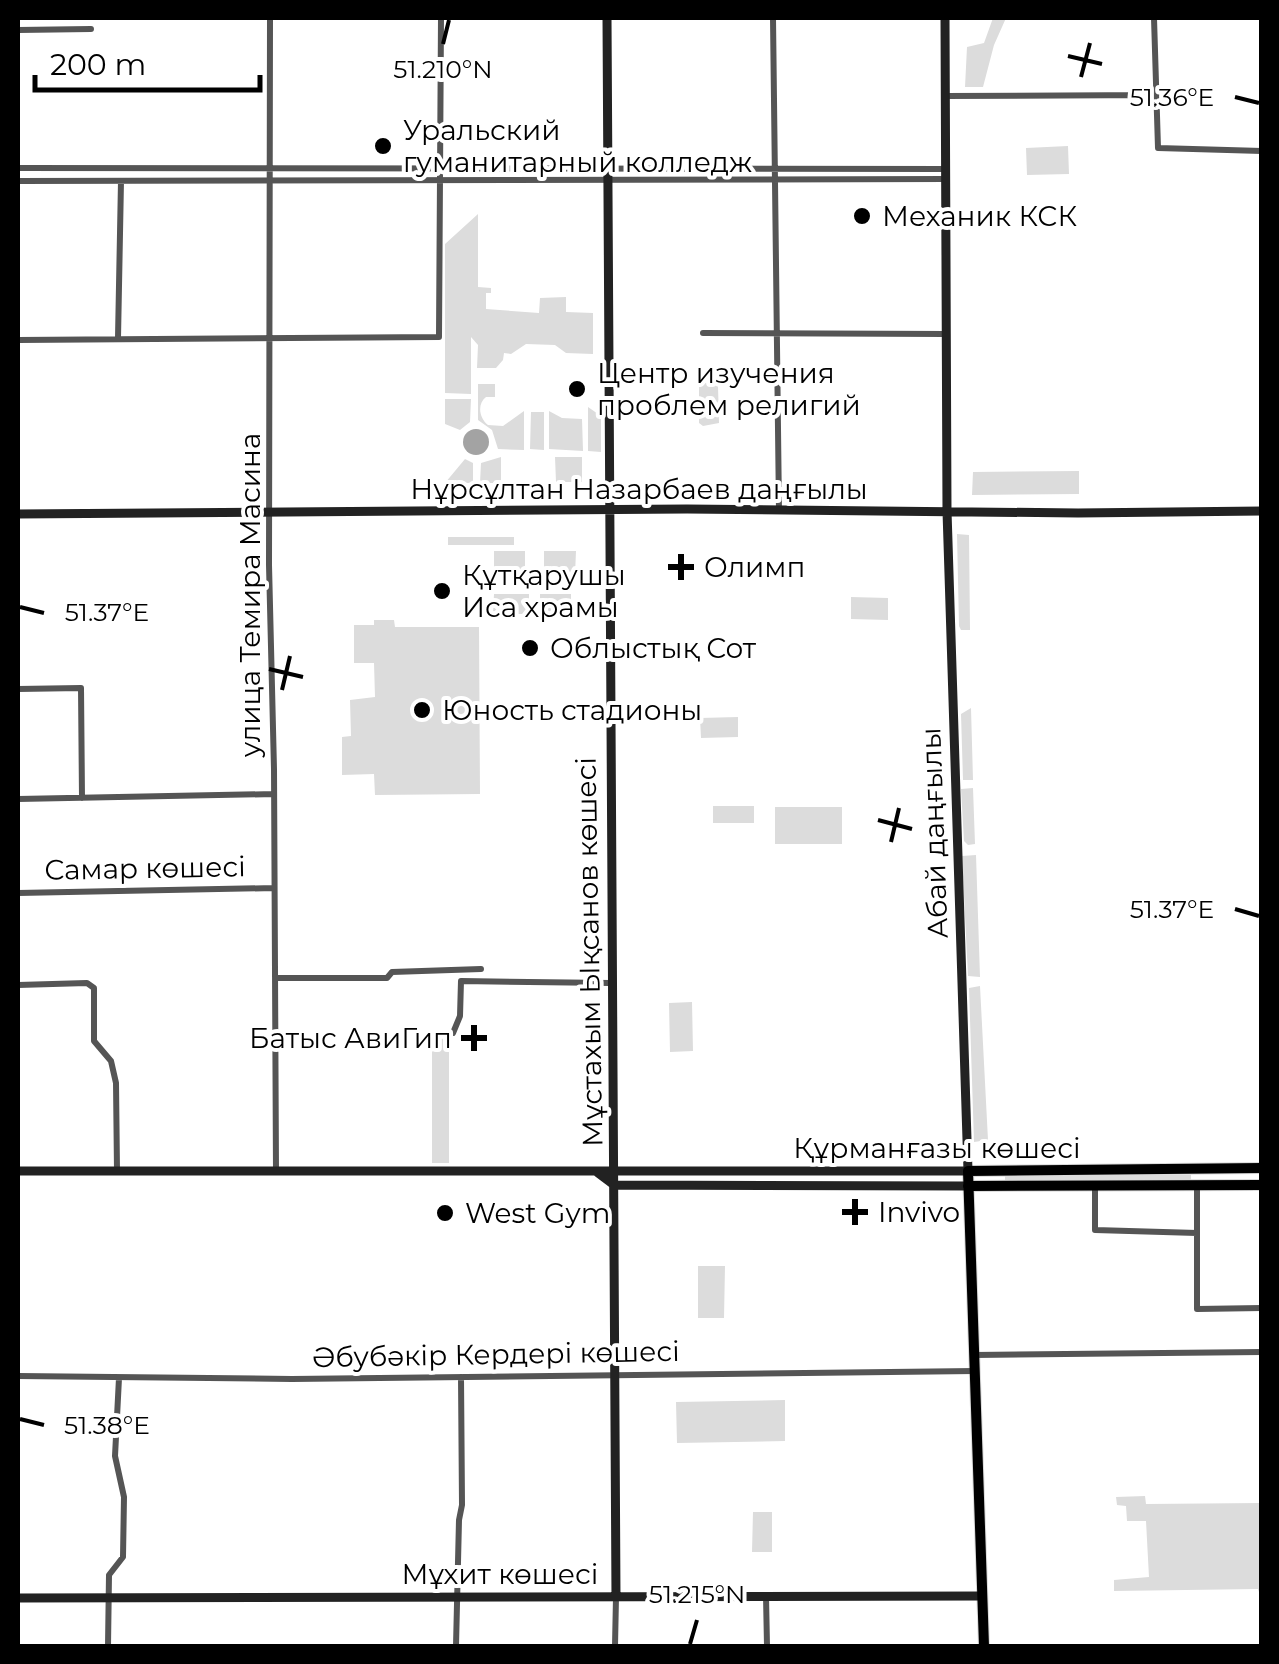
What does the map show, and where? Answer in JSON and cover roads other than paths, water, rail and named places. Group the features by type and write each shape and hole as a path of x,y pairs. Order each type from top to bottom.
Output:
{"main road":[{"name":"Құрманғазы көшесі","path":"968,1170 1262,1168"},
{"path":"1197,1185 1198,1169"},
{"name":"Абай даңғылы","path":"968,1170 984,1646"},
{"name":"Құрманғазы көшесі","path":"968,1186 1262,1185"}],"street":[{"name":"улица Темира Масина","path":"270,18 276,1172"},
{"path":"18,340 439,337 441,18"},
{"name":"Мұстахым Ықсанов көшесі","path":"606,18 616,1646"},
{"path":"772,18 779,510"},
{"name":"Абай даңғылы","path":"945,18 947,511 968,1170"},
{"path":"1154,18 1158,148 1262,151"},
{"path":"18,30 90,29"},
{"path":"946,96 1154,94"},
{"path":"18,168 438,169 775,178 946,174"},
{"path":"18,181 438,178 775,169 946,174"},
{"path":"118,338 121,181"},
{"path":"702,332 946,334"},
{"name":"Нұрсұлтан Назарбаев даңғылы","path":"18,514 1262,511"},
{"path":"18,689 82,688 82,798"},
{"path":"18,799 274,794"},
{"name":"Самар көшесі","path":"18,893 274,888"},
{"path":"274,978 386,978 392,972 481,969"},
{"path":"453,1033 460,1016 461,981 610,983"},
{"path":"18,984 87,984 94,988 94,1042 111,1061 116,1083 117,1172"},
{"name":"Құрманғазы көшесі","path":"18,1172 968,1170"},
{"path":"598,1173 614,1185 968,1186"},
{"path":"1095,1185 1095,1230 1197,1233"},
{"path":"1197,1185 1197,1310 1262,1308"},
{"path":"974,1355 1262,1352"},
{"name":"Әбубәкір Кердері көшесі","path":"18,1376 460,1377 975,1371"},
{"path":"456,1646 458,1520 462,1506 460,1377"},
{"path":"108,1646 110,1572 123,1556 124,1497 115,1456 119,1378"},
{"path":"766,1595 767,1646"},
{"name":"Мұхит көшесі","path":"18,1598 982,1596"}],"place":[{"name":"Уральский гуманитарный колледж","path":"383,146"},
{"name":"Механик КСК","path":"862,216"},
{"name":"Центр изучения проблем религий","path":"577,389"},
{"name":"Олимп","path":"681,567"},
{"name":"Құтқарушы Иса храмы","path":"442,591"},
{"name":"Облыстық Сот","path":"530,648"},
{"name":"Юность стадионы","path":"422,710"},
{"name":"Батыс АвиГип","path":"474,1038"},
{"name":"Invivo","path":"855,1212"},
{"name":"West Gym","path":"445,1213"}]}
